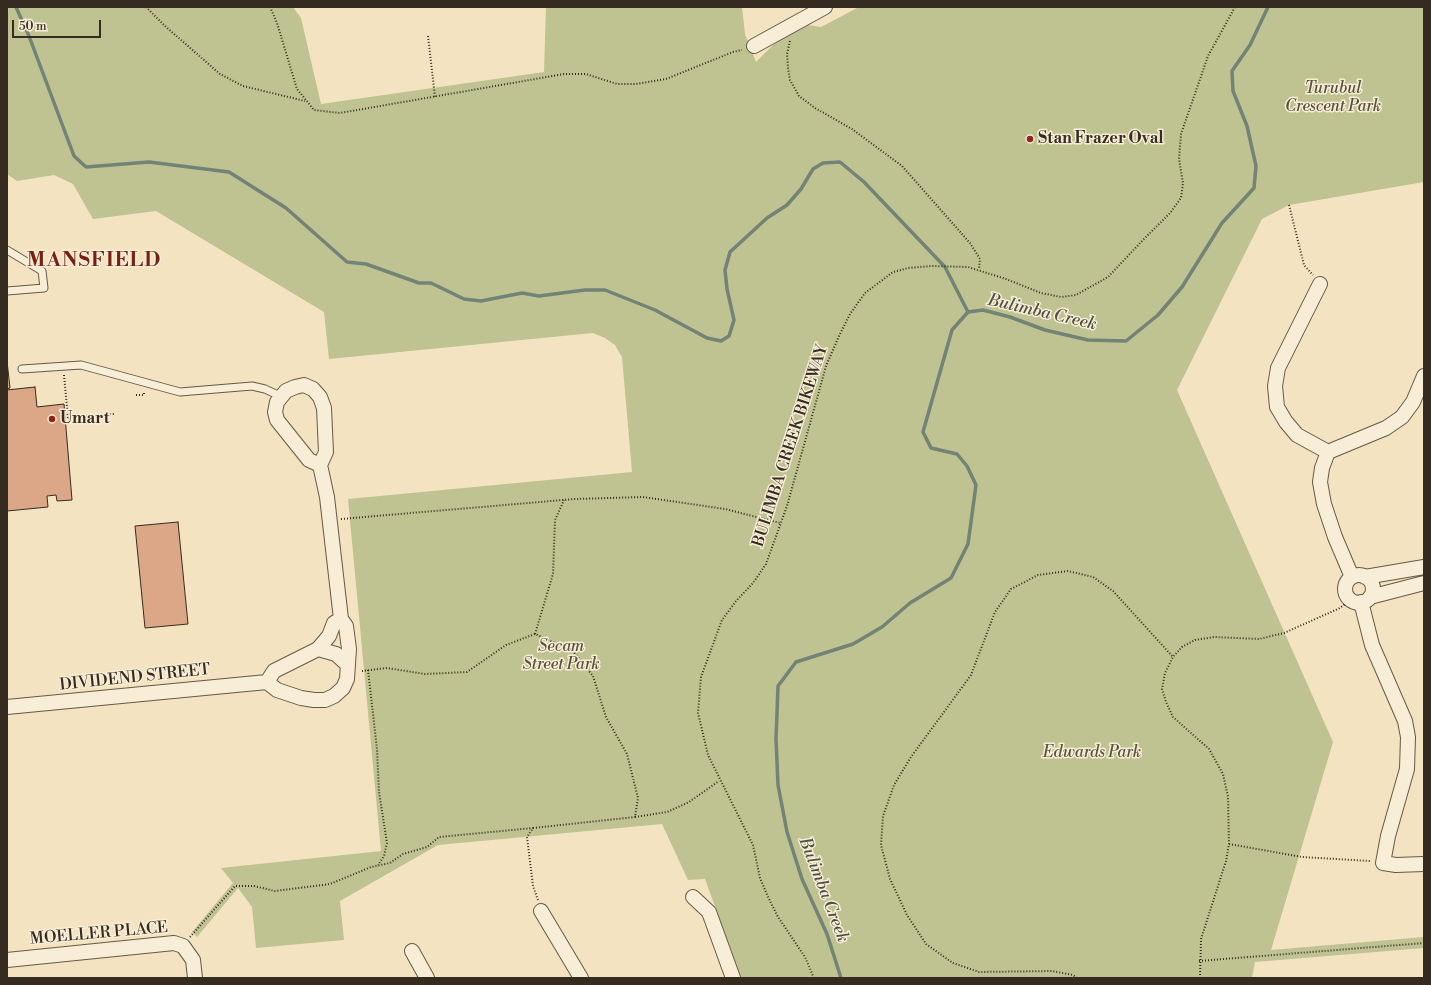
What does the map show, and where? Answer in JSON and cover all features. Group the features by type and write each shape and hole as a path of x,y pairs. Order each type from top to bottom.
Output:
{"street":[{"path":"754,46 819,9"},
{"path":"1320,284 1278,368 1275,386 1277,407 1286,422 1297,435 1328,452"},
{"path":"1360,600 1372,588 1371,584 1359,577 1335,537 1324,504 1320,482 1322,468 1328,452 1386,428 1402,417 1413,402 1424,376"},
{"path":"320,465 309,460 277,420 275,412 280,396 295,386 313,388 320,397 324,408 326,452 320,465 330,520 341,619 346,626 349,649 347,679 343,688 334,696 325,700 301,698 277,690 267,682 274,671 318,649 329,636 334,623 341,619"},
{"path":"1424,568 1359,577 1345,588 1347,597 1360,600 1424,583"},
{"path":"1360,600 1372,645 1405,721 1408,737 1407,769 1388,836 1383,863 1396,866 1424,864"},
{"path":"318,649 336,654 348,665"},
{"name":"DIVIDEND STREET","path":"7,707 267,682"},
{"path":"693,897 709,912 733,978"},
{"path":"541,911 582,978"},
{"name":"MOELLER PLACE","path":"7,960 174,943 183,946 193,960 195,978"},
{"path":"412,951 427,978"}],"lane":[{"path":"7,250 42,271 44,288 7,291"},
{"path":"22,369 81,365 180,392 252,386 265,389 280,396"}],"path":[{"path":"146,7 165,26 220,74 243,86 307,101"},
{"path":"270,7 277,23 297,89 314,110 340,113 564,74 586,74 617,84 636,84 666,79 733,52 746,50 754,46"},
{"name":"BULIMBA CREEK BIKEWAY","path":"814,978 805,957 778,917 768,897 760,878 753,845 708,754 698,713 701,677 722,620 736,601 753,583 766,564 780,523 826,366 850,314 865,293 893,272 908,268 931,266 968,267 1041,293 1061,297 1076,295 1108,277 1170,213 1181,198 1183,183 1179,159 1181,134 1208,56 1234,7"},
{"path":"795,23 787,54 788,68 794,90 815,108 852,130 902,166 970,243 980,258 979,270"},
{"path":"428,36 435,97"},
{"path":"1289,205 1304,265 1320,284"},
{"path":"63,366 68,418"},
{"path":"65,418 114,414"},
{"path":"330,520 564,500 643,497 725,509 780,523"},
{"path":"535,634 553,574 555,520 564,500"},
{"path":"1077,978 1073,974 1052,971 979,972 953,964 926,944 907,915 890,879 881,845 883,816 894,785 911,757 971,675 995,612 1011,589 1038,575 1068,571 1093,577 1113,591 1173,657"},
{"path":"1200,978 1199,961 1201,939 1226,861 1229,844 1228,797 1222,774 1209,750 1173,717 1162,689 1165,673 1173,657 1182,647 1195,640 1214,637 1259,639 1284,633 1360,600"},
{"path":"362,671 387,668 425,674 467,672 506,645 535,634 573,651 593,676 606,717 627,754 638,798 636,817"},
{"path":"368,670 377,749 379,792 388,843 384,856 378,865"},
{"path":"183,946 235,886 254,886 275,891 330,884 378,865 390,863 403,854 427,846 439,837 636,817 673,810 689,802 720,780"},
{"path":"532,828 527,837 533,886 541,911"},
{"path":"1229,844 1302,857 1362,862 1374,861 1383,863"},
{"path":"1199,961 1424,943"}],"green space":[{"path":"7,7 293,7 301,18 321,104 544,72 546,7 742,7 745,34 756,62 795,23 821,27 859,7 1424,7 1424,182 1289,205 1262,219 1177,390 1333,742 1271,950 1424,937 1424,948 1255,962 1252,978 741,978 705,879 688,880 662,824 438,845 340,901 344,940 256,948 252,907 238,888 197,937 192,932 233,883 221,868 381,851 348,499 632,472 622,357 615,345 605,338 593,333 329,359 324,312 156,211 93,219 73,184 54,175 17,181 7,174"}],"building":[{"path":"7,361 10,388 7,389"},
{"path":"35,387 37,407 64,404 72,500 57,501 56,495 47,496 48,507 7,511 7,390"},
{"path":"178,522 188,624 145,628 135,526"}],"waterway":[{"path":"16,7 29,36 74,156 86,167 149,162 229,172 286,208 347,262 366,264 419,283 431,283 464,299 481,301 522,293 539,296 585,290 605,290 655,310 707,338 721,341 729,336 734,320 727,289 725,270 730,252 767,218 787,205 801,189 813,169 823,163 840,162 864,182 945,267 968,312"},
{"name":"Bulimba Creek","path":"841,978 827,934 802,879 787,832 778,785 776,739 778,686 796,662 853,644 882,627 910,603 951,578 968,544 976,485 967,466 957,454 931,448 923,432 952,330 968,312 983,310 1010,317 1045,330 1088,340 1126,341 1158,315 1182,287 1222,223 1254,188 1256,166 1247,126 1233,91 1232,71 1250,45 1268,7"}],"place":[{"name":"Stan Frazer Oval","path":"1030,139"},
{"name":"Umart","path":"52,419"}],"district":[{"name":"MANSFIELD","path":"94,261"}],"park label":[{"name":"Turubul Crescent Park","path":"1333,98"},
{"name":"Secam Street Park","path":"561,656"},
{"name":"Edwards Park","path":"1092,753"}]}
